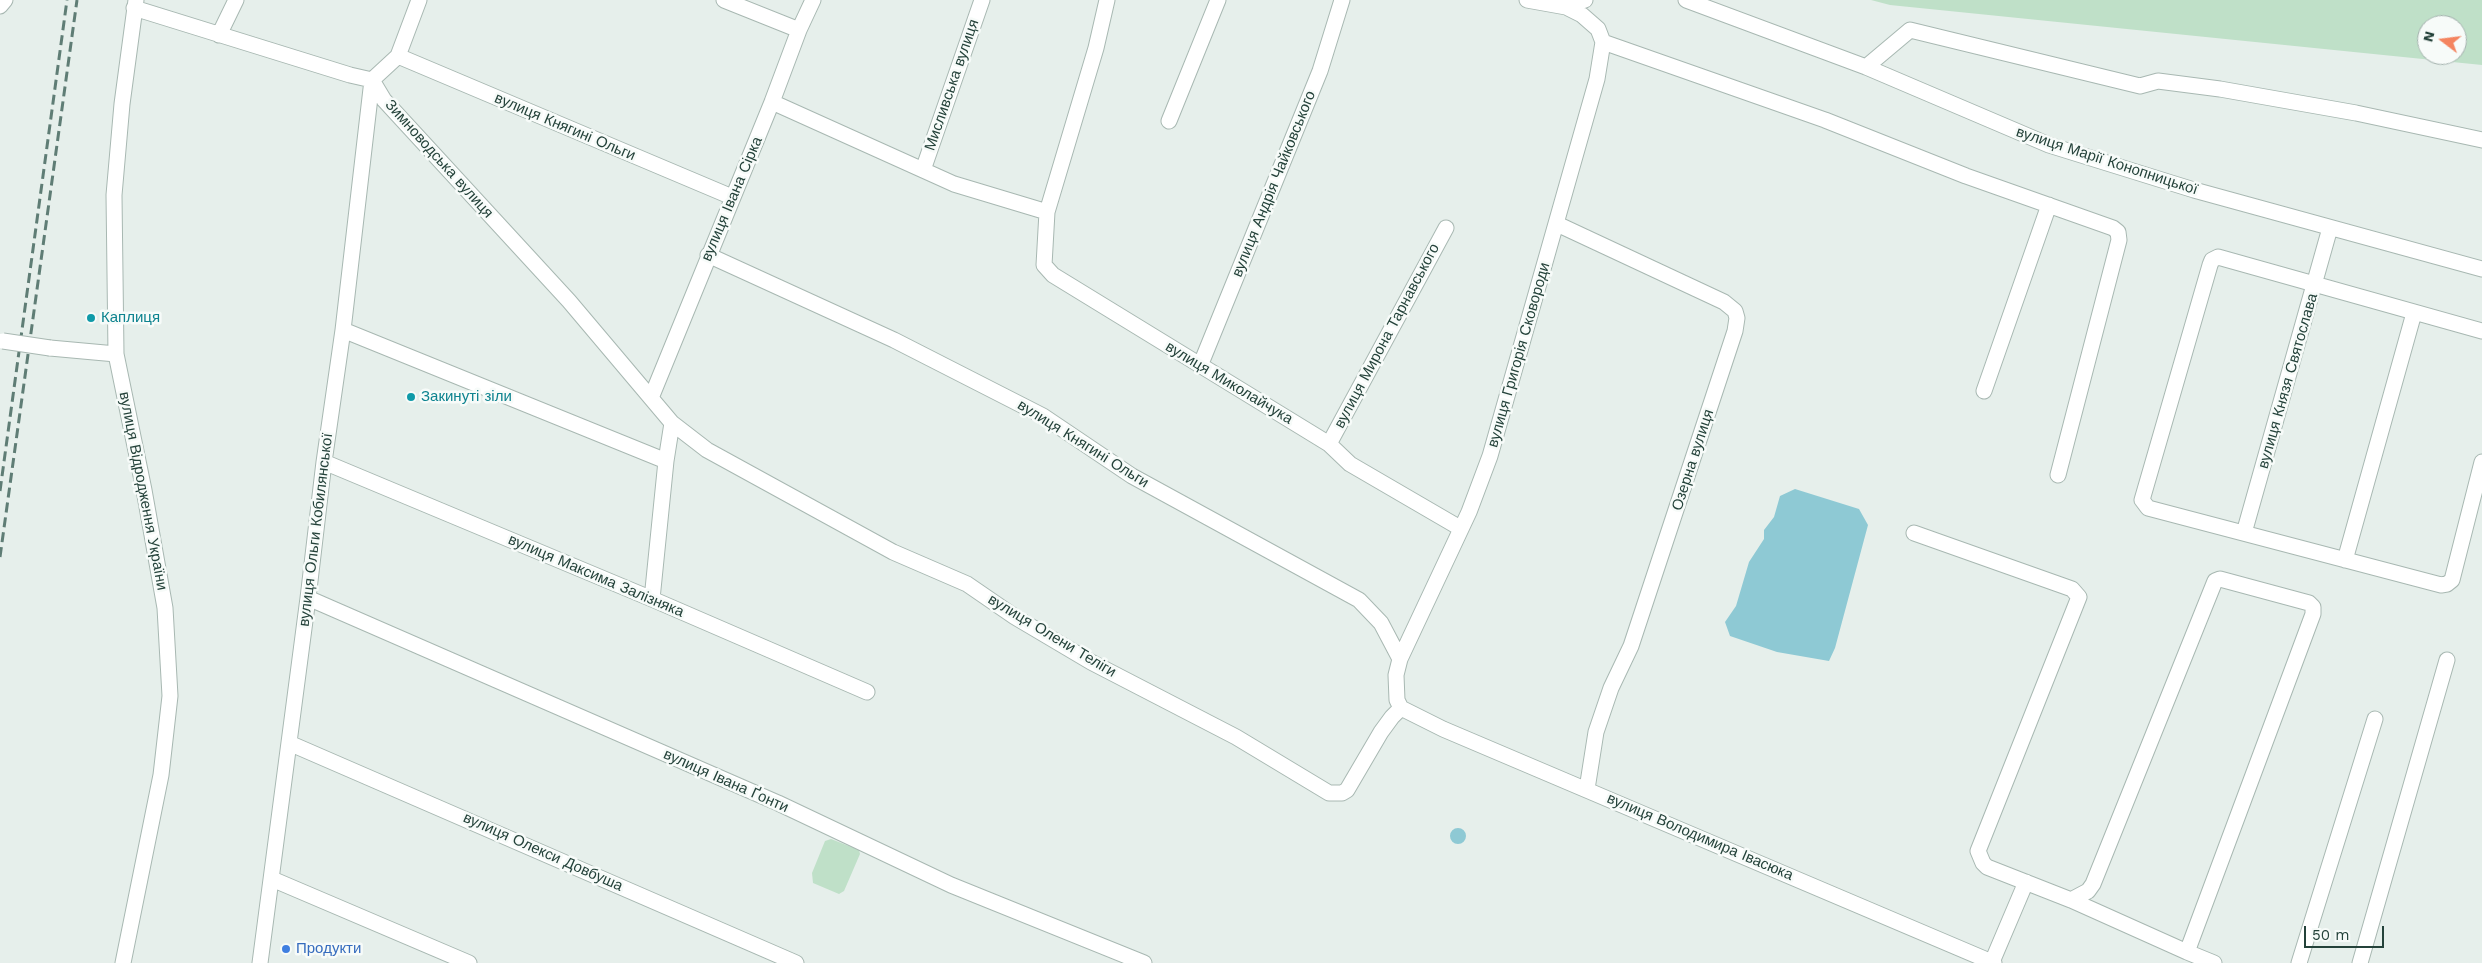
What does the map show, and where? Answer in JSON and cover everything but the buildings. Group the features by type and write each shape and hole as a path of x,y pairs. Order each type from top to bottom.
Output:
{"street":[{"path":"0,6 5,0"},
{"path":"219,35 236,0"},
{"path":"134,8 350,75 372,80 398,56 419,0"},
{"path":"724,0 799,30"},
{"name":"вулиця Івана Сірка","path":"651,398 772,102 799,30 813,0"},
{"name":"Мисливська вулиця","path":"922,170 982,0"},
{"name":"вулиця Миколайчука","path":"1107,0 1096,48 1047,212 1044,265 1053,275 1329,444 1350,464 1460,528"},
{"path":"1169,122 1218,0"},
{"name":"вулиця Андрія Чайковського","path":"1200,366 1320,71 1342,0"},
{"path":"1527,0 1566,7 1591,21 1598,29 1603,42 1825,120 1966,176 2113,228 2118,232 2119,240 2058,475"},
{"path":"1566,7 1585,0"},
{"name":"вулиця Марії Конопницької","path":"1686,0 1866,67 2050,145 2194,190 2482,269"},
{"name":"вулиця Відродження України","path":"124,963 161,774 170,696 165,608 144,490 116,354 114,195 134,8"},
{"path":"1866,67 1910,30 2140,86 2158,81 2220,89 2356,113 2482,140"},
{"name":"вулиця Григорія Сковороди","path":"1404,709 1397,700 1396,687 1400,659 1460,528 1490,456 1560,227 1597,79 1603,42"},
{"name":"вулиця Княгині Ольги","path":"398,56 732,197"},
{"name":"вулиця Ольги Кобилянської","path":"260,963 324,462 343,330 372,80"},
{"name":"Зимноводська вулиця","path":"372,80 384,100 569,302 672,423"},
{"path":"772,102 954,184 1047,212"},
{"path":"1984,391 2049,205"},
{"name":"Озерна вулиця","path":"1560,227 1724,302 1735,311 1736,318 1729,348 1631,646 1611,688 1596,732 1587,789"},
{"name":"вулиця Мирона Тарнавського","path":"1329,444 1446,228"},
{"name":"вулиця Князя Святослава","path":"2244,533 2330,228"},
{"name":"вулиця Княгині Ольги","path":"708,255 894,340 1043,416 1132,476 1359,600 1381,623 1400,659"},
{"path":"2482,331 2218,257 2212,260 2142,500 2148,508 2434,584 2447,584 2452,580 2482,462"},
{"path":"2345,560 2414,313"},
{"path":"343,330 666,461"},
{"path":"2,340 50,348 116,354"},
{"path":"652,599 666,461 672,423"},
{"name":"вулиця Олени Теліги","path":"672,423 707,450 905,558 968,584 1015,617 1092,662 1236,737 1329,792 1342,793 1347,790 1386,725 1404,709"},
{"name":"вулиця Максима Залізняка","path":"324,462 652,599 867,692"},
{"path":"1914,533 2072,589 2079,597 1978,851 1980,858 1988,867 2071,900 2214,963"},
{"path":"2071,900 2088,891 2093,884 2215,581 2220,579 2309,603 2313,607 2313,614 2187,952"},
{"name":"вулиця Івана Ґонти","path":"308,598 743,788 1119,959 1144,963"},
{"path":"2360,963 2447,660"},
{"name":"вулиця Володимира Івасюка","path":"1404,709 1443,729 1993,963"},
{"path":"2299,963 2375,719"},
{"name":"вулиця Олекси Довбуша","path":"289,743 796,963"},
{"path":"272,878 469,963"},
{"path":"1993,963 2026,882"}],"green space":[{"path":"1871,0 2482,0 2482,65 2467,63 2467,15 2417,15 2417,58 1890,5"},
{"path":"831,839 859,850 860,854 844,891 839,894 813,883 812,873 825,841"}],"water":[{"path":"1795,489 1859,509 1868,525 1835,648 1829,661 1777,652 1730,636 1725,622 1736,606 1749,562 1764,539 1764,530 1774,517 1780,496"},
{"path":"1455,828 1461,828 1466,833 1464,842 1455,844 1450,839 1450,833"}],"railway":[{"path":"0,491 67,0"},
{"path":"0,557 77,0"}],"place":[{"name":"Каплиця","path":"91,318"},
{"name":"Закинуті зіли","path":"411,397"},
{"name":"Продукти","path":"286,949"}]}
